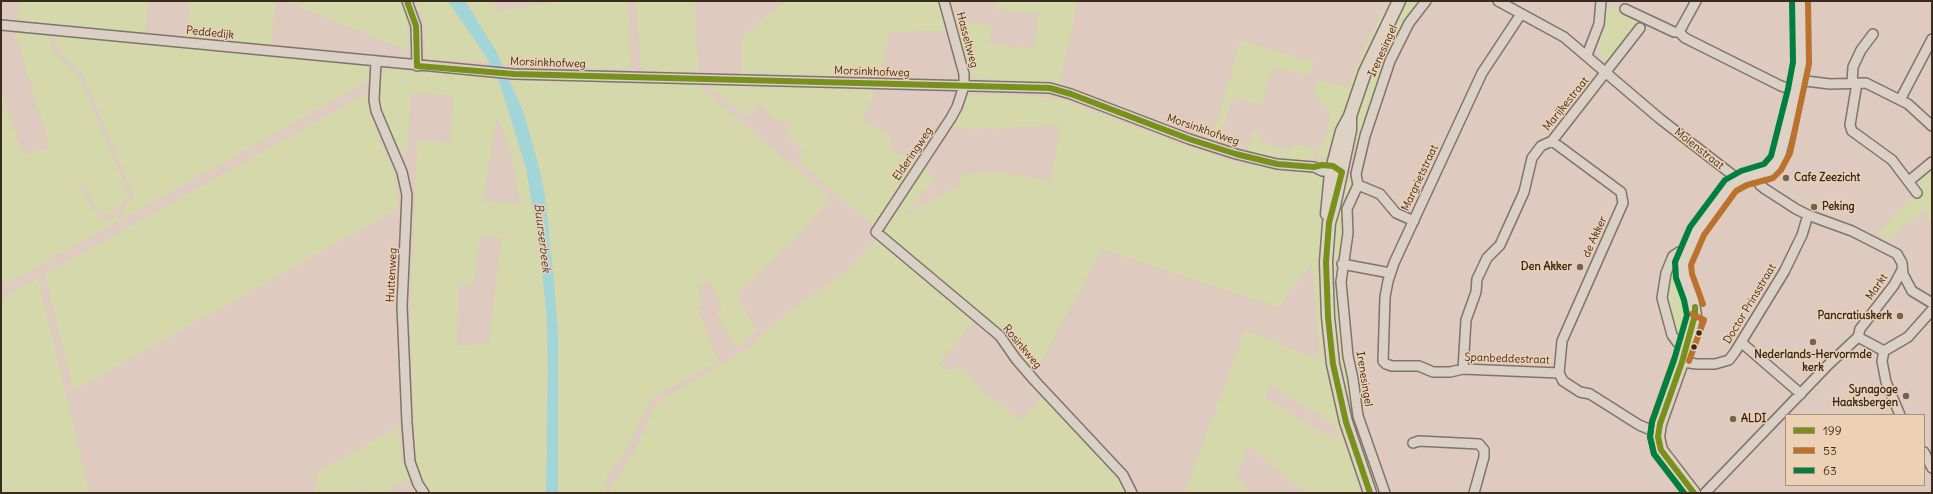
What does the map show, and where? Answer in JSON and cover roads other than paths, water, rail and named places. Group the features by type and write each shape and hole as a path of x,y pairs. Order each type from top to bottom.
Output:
{"main road":[{"path":"1694,493 1661,450 1658,433 1682,362 1695,315 1692,298 1684,276 1683,264 1697,231 1728,189 1739,180 1769,171 1778,160 1797,85 1801,50 1799,14 1800,1"},
{"path":"1370,493 1346,422 1333,364 1328,317 1326,262 1329,223 1334,206 1335,170 1350,130 1350,116 1365,72 1399,4"}],"street":[{"path":"407,1 416,26 417,66"},
{"name":"Hasseltweg","path":"944,1 964,74 964,86"},
{"name":"Irenesingel","path":"1386,493 1375,467 1357,410 1348,356 1341,282 1342,264 1348,233 1347,210 1358,185 1356,174 1359,156 1390,61 1409,23 1426,1"},
{"path":"1587,55 1600,24 1601,1"},
{"path":"1679,32 1696,1"},
{"name":"Molenstraat","path":"1504,2 1521,14 1564,37 1660,118 1739,180"},
{"path":"1625,9 1674,32 1679,32 1685,38 1774,83 1797,85 1855,83 1874,86 1908,104 1932,126"},
{"name":"Margrietstraat","path":"1386,364 1382,357 1385,304 1390,273 1482,73 1521,14"},
{"name":"Peddedijk","path":"1,25 417,66"},
{"name":"Marijkestraat","path":"1463,369 1466,320 1476,292 1477,279 1487,258 1500,244 1524,192 1532,158 1541,146 1552,141 1640,28"},
{"path":"1873,34 1861,50 1852,67 1855,83 1850,125 1852,131 1892,160 1917,193"},
{"path":"1900,100 1932,39"},
{"name":"Huttenweg","path":"376,62 374,100 376,111 402,172 407,195 402,306 407,423 410,462 424,493"},
{"name":"Morsinkhofweg","path":"417,66 510,74 1050,88 1065,92 1189,139 1236,154 1277,164 1335,170"},
{"name":"Elderingweg","path":"876,232 951,118 957,107 964,86"},
{"name":"de Akker","path":"1552,141 1621,192 1623,203 1562,341 1559,373"},
{"path":"1909,181 1932,162"},
{"path":"1758,175 1760,184 1765,189 1808,216 1852,230 1899,256 1902,263 1902,270"},
{"path":"1358,185 1380,194 1396,213 1414,221"},
{"name":"Doctor Prinsstraat","path":"1682,362 1697,364 1723,362 1729,360 1742,343 1784,272 1802,235 1808,216"},
{"name":"Rosinkweg","path":"876,232 1000,336 1035,381 1123,475 1132,493"},
{"path":"1687,253 1679,252 1673,256 1666,272 1662,298 1672,335 1677,342 1687,344"},
{"path":"1342,264 1390,273"},
{"name":"Markt","path":"1902,270 1912,291 1932,303"},
{"name":"Markt","path":"1705,493 1829,364 1858,337 1860,329 1894,284 1902,270"},
{"path":"1900,414 1886,382 1882,361 1884,351 1908,337 1932,310"},
{"path":"1858,337 1884,351"},
{"path":"1742,343 1801,394"},
{"name":"Spanbeddestraat","path":"1386,364 1392,366 1419,366 1433,372 1450,372 1463,369 1559,373 1563,381 1580,392 1590,394 1639,425 1658,433"},
{"path":"1413,443 1419,441 1480,444 1484,450 1484,457 1474,493"},
{"path":"1925,454 1932,468"}],"water":[{"name":"Buurserbeek","path":"448,1 465,1 496,51 524,113 540,172 545,196 558,334 558,493 546,493 548,370 547,320 540,250 526,168 499,81 487,58"}],"place":[{"name":"Cafe Zeezicht","path":"1786,178"},
{"name":"Peking","path":"1814,207"},
{"name":"Den Akker","path":"1580,267"},
{"name":"Pancratiuskerk","path":"1900,316"},
{"name":"Nederlands-Hervormde kerk","path":"1813,342"},
{"name":"Synagoge Haaksbergen","path":"1906,396"},
{"name":"ALDI","path":"1733,419"}]}
